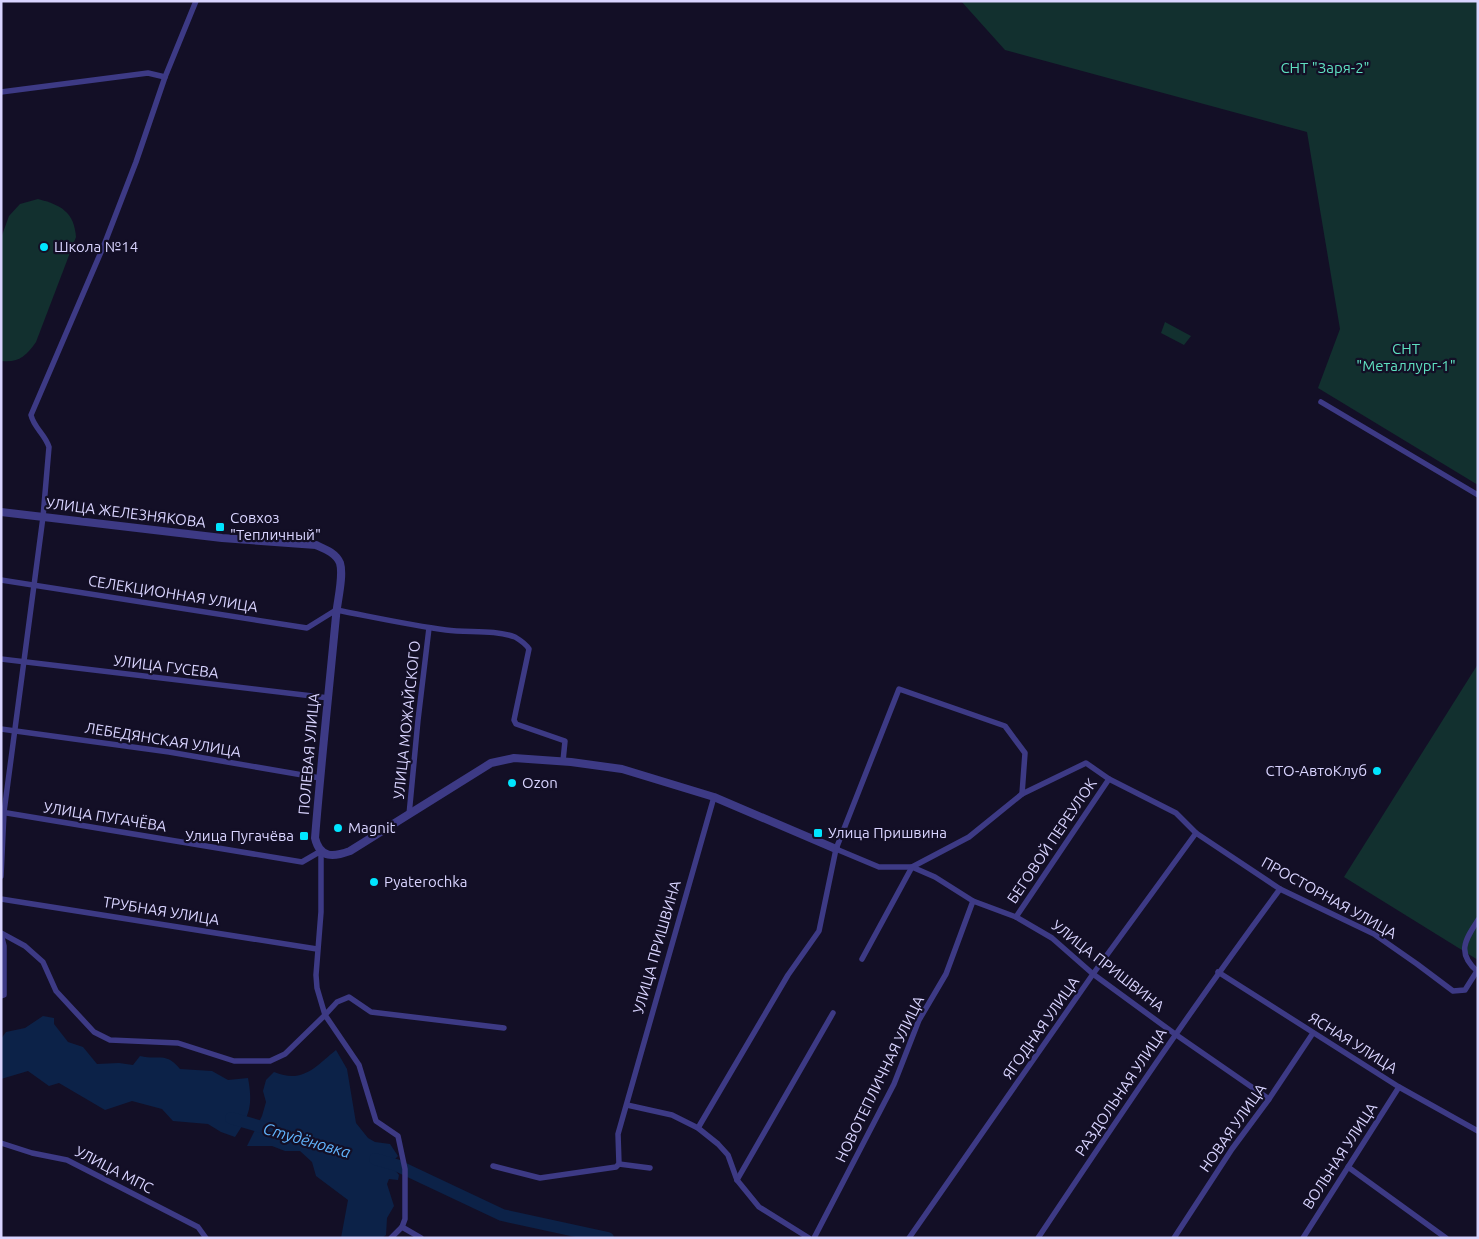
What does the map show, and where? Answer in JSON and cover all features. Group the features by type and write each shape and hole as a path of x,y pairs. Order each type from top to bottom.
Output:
{"street":[{"path":"1,876 2,812 42,517 49,447 46,437 38,431 30,415 104,246 136,162 165,77 196,1"},
{"path":"1,92 148,73 165,77"},
{"path":"1322,402 1478,495"},
{"name":"УЛИЦА ЖЕЛЕЗНЯКОВА","path":"1,512 222,538 316,545 327,549 334,555"},
{"name":"ПОЛЕВАЯ УЛИЦА","path":"334,555 340,562 341,571 315,838 321,851 321,912 317,949 317,988 325,1015 359,1064 376,1121 398,1136 404,1169 405,1189 405,1219 402,1227"},
{"name":"СЕЛЕКЦИОННАЯ УЛИЦА","path":"1,580 307,628 336,610"},
{"path":"336,610 429,628 460,632 493,632 516,638 527,644 529,649 514,720 516,724 565,741 563,761"},
{"name":"УЛИЦА МОЖАЙСКОГО","path":"409,815 429,628"},
{"name":"УЛИЦА ГУСЕВА","path":"1,659 328,698"},
{"path":"698,1128 788,975 819,931 836,849 899,689 1005,726 1025,753 1022,794 969,836 912,867 862,960"},
{"name":"ЛЕБЕДЯНСКАЯ УЛИЦА","path":"1,729 169,752 320,778"},
{"name":"УЛИЦА ПРИШВИНА","path":"321,851 331,856 350,851 491,763 514,758 563,761 622,769 714,797 879,867 912,867 936,877 972,901 1016,917 1052,938 1093,974 1269,1099"},
{"name":"ПРОСТОРНАЯ УЛИЦА","path":"1022,794 1086,763 1109,779 1176,813 1196,833 1280,889 1374,934 1453,991 1465,990 1477,971"},
{"name":"БЕГОВОЙ ПЕРЕУЛОК","path":"1016,917 1109,779"},
{"name":"УЛИЦА ПРИШВИНА","path":"620,1164 618,1134 714,797"},
{"name":"УЛИЦА ПУГАЧЁВА","path":"2,812 302,862 321,851"},
{"name":"ЯГОДНАЯ УЛИЦА","path":"910,1238 1093,974 1196,833"},
{"name":"РАЗДОЛЬНАЯ УЛИЦА","path":"1038,1238 1175,1034 1218,972 1280,889"},
{"name":"ТРУБНАЯ УЛИЦА","path":"1,899 317,949"},
{"name":"НОВОТЕПЛИЧНАЯ УЛИЦА","path":"814,1238 894,1084 919,1020 946,974 972,901"},
{"path":"1477,971 1469,964 1463,949 1478,920"},
{"path":"1,933 4,946 4,995 1,996"},
{"path":"1,933 25,946 43,962 56,991 94,1032 110,1040 178,1043 234,1061 270,1061 285,1054 337,1002 349,997 371,1012 504,1028"},
{"name":"ЯСНАЯ УЛИЦА","path":"1218,972 1399,1087 1478,1131"},
{"path":"736,1180 833,1013"},
{"name":"НОВАЯ УЛИЦА","path":"1174,1238 1232,1149 1269,1099 1313,1033"},
{"name":"ВОЛЬНАЯ УЛИЦА","path":"1303,1238 1399,1087"},
{"path":"627,1104 672,1115 698,1128 728,1155 736,1180 759,1207 809,1238"},
{"name":"УЛИЦА МПС","path":"1,1143 32,1153 67,1160 198,1227 206,1238"},
{"path":"493,1166 540,1178 616,1167 620,1164 650,1168"},
{"path":"1348,1167 1446,1238"},
{"path":"390,1238 402,1227 421,1238"}],"green space":[{"path":"961,1 1478,1 1478,485 1318,388 1340,329 1307,132 1005,50"},
{"path":"38,199 60,207 65,211 75,228 76,237 36,342 22,358 13,361 1,361 1,238 9,216 20,204"},
{"path":"1165,322 1191,336 1184,345 1161,333"},
{"path":"1478,664 1478,960 1344,877"}],"water":[{"path":"43,1016 54,1018 54,1024 68,1042 83,1047 97,1064 119,1063 133,1065 140,1056 166,1058 175,1063 180,1069 212,1071 228,1080 248,1078 250,1103 244,1122 235,1137 221,1132 208,1124 173,1121 162,1109 132,1101 105,1110 59,1083 49,1086 28,1071 1,1079 1,1039 6,1032 25,1028"},
{"path":"336,1050 347,1069 356,1123 368,1138 375,1142 390,1144 398,1156 390,1164 399,1175 398,1180 389,1179 387,1184 394,1206 387,1218 386,1235 382,1238 341,1238 348,1200 316,1176 312,1162 300,1151 285,1151 272,1146 247,1146 262,1116 266,1102 263,1091 266,1080 274,1072 293,1076 308,1072"}],"waterway":[{"name":"Студёновка","path":"231,1118 272,1130"},
{"name":"Студёновка","path":"375,1159 396,1165 502,1215 608,1238"}],"place":[{"name":"Школа №14","path":"44,247"},
{"name":"Совхоз \"Тепличный\"","path":"220,527"},
{"name":"СТО-АвтоКлуб","path":"1377,771"},
{"name":"Ozon","path":"512,783"},
{"name":"Magnit","path":"338,828"},
{"name":"Улица Пришвина","path":"818,833"},
{"name":"Улица Пугачёва","path":"304,836"},
{"name":"Pyaterochka","path":"374,882"}],"park label":[{"name":"СНТ \"Заря-2\"","path":"1325,68"},
{"name":"СНТ \"Металлург-1\"","path":"1406,358"}]}
